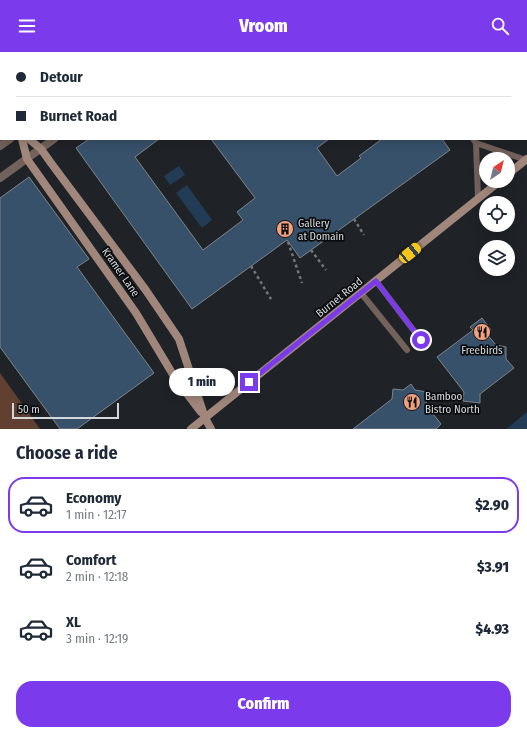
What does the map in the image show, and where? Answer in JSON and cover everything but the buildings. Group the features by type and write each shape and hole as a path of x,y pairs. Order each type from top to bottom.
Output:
{"street":[{"path":"0,146 9,140"},
{"name":"Kramer Lane","path":"22,140 28,159 136,312 175,378 205,418 211,429"},
{"name":"Kramer Lane","path":"30,140 41,149 145,289 179,339 205,418"},
{"path":"0,178 53,140"},
{"path":"515,169 527,160"},
{"name":"Burnet Road","path":"191,429 491,188"}],"lane":[{"path":"478,198 474,141 527,160"},
{"path":"376,281 421,340"},
{"path":"361,293 408,350"}],"path":[{"path":"354,219 364,235"},
{"path":"288,242 302,283"},
{"path":"311,250 326,270"},
{"path":"251,266 271,299"}],"shaded area":[{"path":"0,373 40,429 0,429"}],"water":[{"path":"179,166 185,175 170,185 164,176"},
{"path":"187,185 212,220 202,228 176,193"},
{"path":"527,412 527,429 506,429"}],"place":[{"name":"Gallery at Domain","path":"285,229"},
{"name":"Freebirds","path":"482,332"},
{"name":"Bamboo Bistro North","path":"412,402"}],"route":[{"path":"249,382 376,281 421,340"}]}
